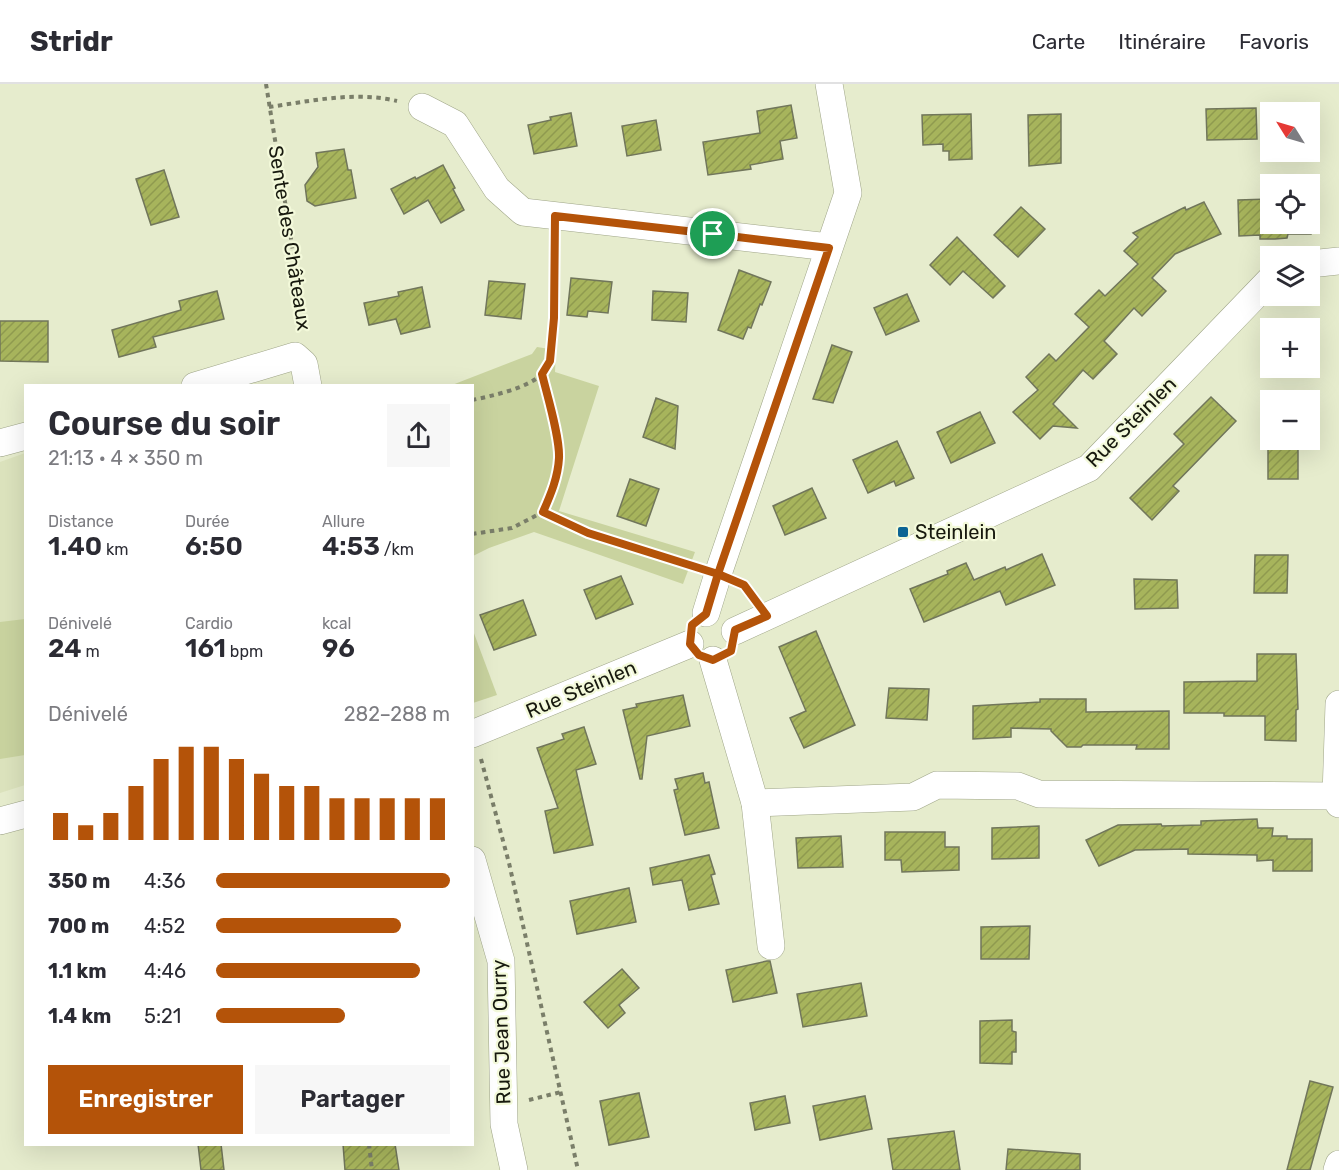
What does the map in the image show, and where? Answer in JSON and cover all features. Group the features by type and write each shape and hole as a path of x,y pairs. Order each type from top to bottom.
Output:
{"street":[{"path":"706,614 724,616 735,630 731,651 713,660 699,655 690,644 692,625 706,614 848,193 829,84"},
{"path":"422,107 455,124 496,189 523,212 829,248"},
{"path":"1320,263 1339,261"},
{"name":"Rue Steinlen","path":"735,630 1089,468 1260,290"},
{"path":"202,384 295,356"},
{"name":"Sente des Châteaux","path":"295,356 304,364 308,384"},
{"path":"0,443 24,437"},
{"name":"Rue Steinlen","path":"474,733 690,644"},
{"path":"713,660 755,803 771,946"},
{"path":"755,803 913,797 938,785 1018,786 1039,794 1338,800 1339,704"},
{"path":"0,821 24,815"},
{"name":"Rue Jean Ourry","path":"474,867 501,961 504,1124 514,1170"},
{"path":"1337,1170 1339,1164"}],"path":[{"name":"Sente des Châteaux","path":"266,84 307,339 295,356"},
{"path":"270,107 332,98 378,97 422,107"},
{"path":"474,399 525,384 542,374 550,361 554,318 555,216"},
{"path":"474,534 512,528 543,512 554,487 559,456 542,374"},
{"path":"543,512 588,533 718,574 744,585 767,616"},
{"path":"522,1102 561,1092"},
{"path":"369,1146 372,1170"}],"shaded area":[{"path":"537,347 556,350 555,372 599,386 559,511 695,552 683,584 534,532 474,556 474,384 455,384 532,354"},
{"path":"24,453 24,785 0,793 0,462"},
{"path":"24,619 24,755 0,759 0,622"},
{"path":"474,633 497,695 474,703"}],"building":[{"path":"791,105 797,138 780,141 783,159 750,165 751,169 708,175 703,142 760,133 757,111"},
{"path":"1256,108 1257,139 1207,140 1206,109"},
{"path":"571,113 577,146 534,154 528,125"},
{"path":"971,114 972,159 949,160 949,151 943,151 943,144 923,145 922,115"},
{"path":"1061,114 1061,163 1029,166 1028,115"},
{"path":"656,120 661,150 627,156 622,126"},
{"path":"344,149 348,170 351,170 356,198 315,206 307,201 305,185 318,167 316,153"},
{"path":"443,165 464,210 441,223 428,200 404,214 391,189"},
{"path":"164,170 179,217 151,225 136,179"},
{"path":"1260,199 1260,234 1288,234 1287,238 1260,239 1260,235 1239,236 1238,200"},
{"path":"1204,202 1221,234 1175,254 1152,278 1166,291 1142,316 1134,308 1104,341 1117,354 1093,379 1083,370 1053,404 1077,428 1053,426 1040,439 1013,412 1038,390 1026,377 1049,354 1056,361 1089,327 1075,314 1099,290 1105,296 1138,264 1124,251 1138,237 1133,233 1185,207 1186,210"},
{"path":"1021,207 1045,229 1018,257 994,235"},
{"path":"957,237 1005,286 993,298 963,271 950,285 930,265"},
{"path":"739,270 771,282 751,328 748,327 743,339 718,330"},
{"path":"571,278 612,282 608,313 588,311 587,317 567,315"},
{"path":"489,281 525,284 521,319 485,315"},
{"path":"422,287 430,327 401,334 396,319 369,325 364,303 399,296 398,292"},
{"path":"217,291 224,319 153,337 156,347 119,357 112,330 181,310 179,301"},
{"path":"653,291 688,293 686,322 652,320"},
{"path":"907,294 919,321 886,335 874,308"},
{"path":"0,321 48,321 48,362 0,361"},
{"path":"832,345 852,352 833,403 813,399"},
{"path":"1211,397 1236,421 1173,486 1179,491 1152,520 1130,498 1184,444 1174,434"},
{"path":"656,398 678,406 675,449 643,437"},
{"path":"980,412 995,443 951,463 937,432"},
{"path":"897,441 914,478 896,486 894,481 868,493 853,460"},
{"path":"1268,450 1298,450 1298,479 1268,479"},
{"path":"630,479 659,489 646,526 617,516"},
{"path":"812,488 826,518 785,535 773,506"},
{"path":"1042,554 1055,585 1006,605 1000,591 924,622 910,589 948,574 947,571 966,563 974,580 1005,567 1006,570"},
{"path":"1255,555 1288,555 1287,593 1254,593"},
{"path":"621,576 633,604 596,619 584,590"},
{"path":"1134,579 1177,580 1178,608 1135,609"},
{"path":"523,600 536,635 494,650 480,615"},
{"path":"816,631 855,725 804,748 790,718 806,711 779,647"},
{"path":"1257,654 1296,654 1298,709 1296,710 1296,741 1265,740 1265,716 1184,713 1184,682 1257,681"},
{"path":"889,688 929,689 927,720 886,718"},
{"path":"683,695 690,726 647,736 642,779 640,779 623,710 637,707 636,704"},
{"path":"1040,699 1086,699 1086,712 1169,711 1169,749 1136,749 1137,745 1067,747 1051,729 1011,728 1011,737 973,739 973,706 1040,702"},
{"path":"584,727 596,764 576,770 593,845 554,853 545,811 558,808 537,748 564,739 562,734"},
{"path":"703,773 705,783 709,782 719,828 685,835 674,790 678,789 675,779"},
{"path":"1257,819 1258,828 1273,828 1272,836 1287,836 1287,839 1312,839 1312,871 1273,871 1273,860 1257,861 1257,855 1188,854 1188,849 1135,850 1099,866 1086,840 1118,825 1201,825 1201,821"},
{"path":"1039,826 1039,858 992,859 992,828"},
{"path":"885,832 945,832 945,847 959,847 959,870 902,872 901,860 885,860"},
{"path":"841,836 843,867 798,868 796,838"},
{"path":"709,855 715,874 711,875 719,904 689,910 682,880 653,885 650,868"},
{"path":"629,888 636,922 577,934 570,901"},
{"path":"1030,926 1029,959 981,959 981,927"},
{"path":"770,961 777,993 733,1002 726,970"},
{"path":"622,969 639,988 619,1005 625,1013 608,1028 584,1002"},
{"path":"861,983 867,1016 803,1027 797,994"},
{"path":"1012,1020 1012,1031 1016,1032 1016,1052 1012,1052 1012,1064 980,1063 980,1021"},
{"path":"1310,1081 1333,1087 1310,1170 1287,1170"},
{"path":"639,1093 649,1137 609,1145 600,1101"},
{"path":"785,1096 790,1123 755,1130 750,1103"},
{"path":"865,1096 872,1129 820,1140 813,1106"},
{"path":"954,1131 960,1170 893,1170 888,1139"},
{"path":"198,1146 221,1146 224,1170 201,1170"},
{"path":"343,1146 395,1146 399,1170 345,1170"},
{"path":"1008,1149 1080,1154 1080,1170 1006,1170"}],"place":[{"name":"Steinlein","path":"903,532"}],"route":[{"path":"713,234 555,216 554,318 550,361 542,374 559,456 554,487 543,512 588,533 718,574 706,614 692,625 690,644 699,655 713,660 731,651 735,630 767,616 744,585 718,574 829,248 713,234"}]}
